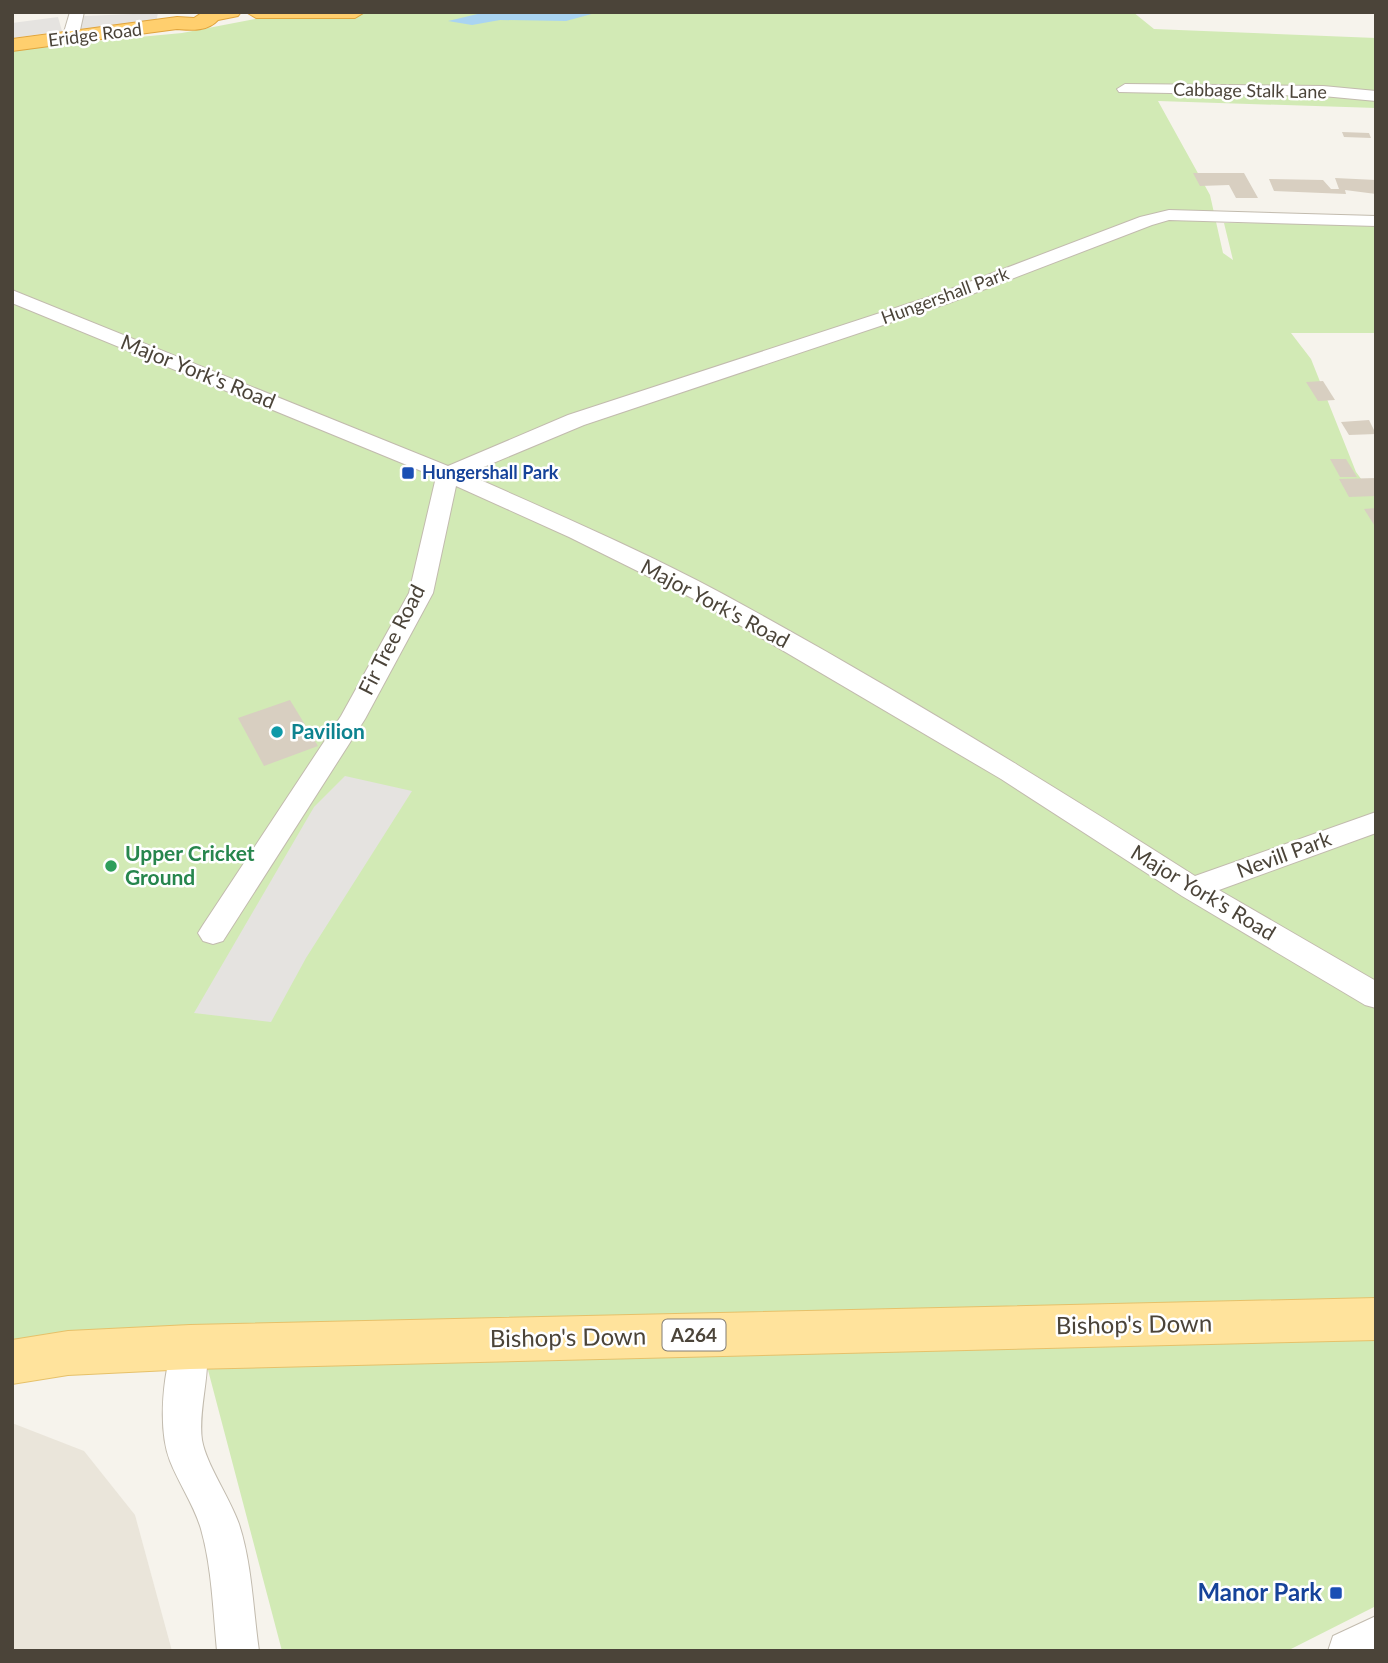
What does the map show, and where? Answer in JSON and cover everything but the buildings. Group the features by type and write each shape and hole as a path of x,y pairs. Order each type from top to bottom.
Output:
{"highway":[{"path":"256,12 355,12"},
{"name":"Eridge Road","path":"12,45 70,39 178,18 196,24 217,13"}],"main road":[{"name":"Bishop's Down","path":"12,1362 68,1353 190,1347 1376,1320"}],"street":[{"path":"70,39 77,12"},
{"name":"Cabbage Stalk Lane","path":"1125,89 1323,91 1376,96"},
{"name":"Hungershall Park","path":"447,474 576,420 942,299 1146,221 1169,215 1376,221"},
{"name":"Major York's Road","path":"12,296 447,474 577,532 710,598 1012,772 1192,888 1376,996"},
{"name":"Fir Tree Road","path":"213,933 352,719 421,593 447,474"},
{"name":"Nevill Park","path":"1192,888 1376,822"},
{"path":"190,1347 184,1443 196,1478 215,1512 226,1560 239,1651"},
{"path":"1348,1651 1376,1636"}],"shaded area":[{"path":"158,13 155,26 80,30 84,16"},
{"path":"58,17 62,31 12,38 12,23"},
{"path":"345,776 412,791 306,958 271,1022 194,1013 314,807"},
{"path":"12,1423 84,1451 135,1515 172,1651 12,1651"}],"green space":[{"path":"397,12 1133,12 1154,29 1376,38 1376,108 1158,101 1210,195 1223,253 1233,260 1224,223 1376,224 1376,333 1291,333 1311,359 1356,472 1376,499 1376,1606 1287,1651 282,1651 198,1332 12,1343 12,49 182,33 255,19"}],"water":[{"path":"486,12 599,12 566,21 500,20 472,25 448,21"}],"place":[{"name":"Hungershall Park","path":"408,473"},
{"name":"Pavilion","path":"277,732"},
{"name":"Upper Cricket Ground","path":"111,866"},
{"name":"Manor Park","path":"1336,1593"}]}
